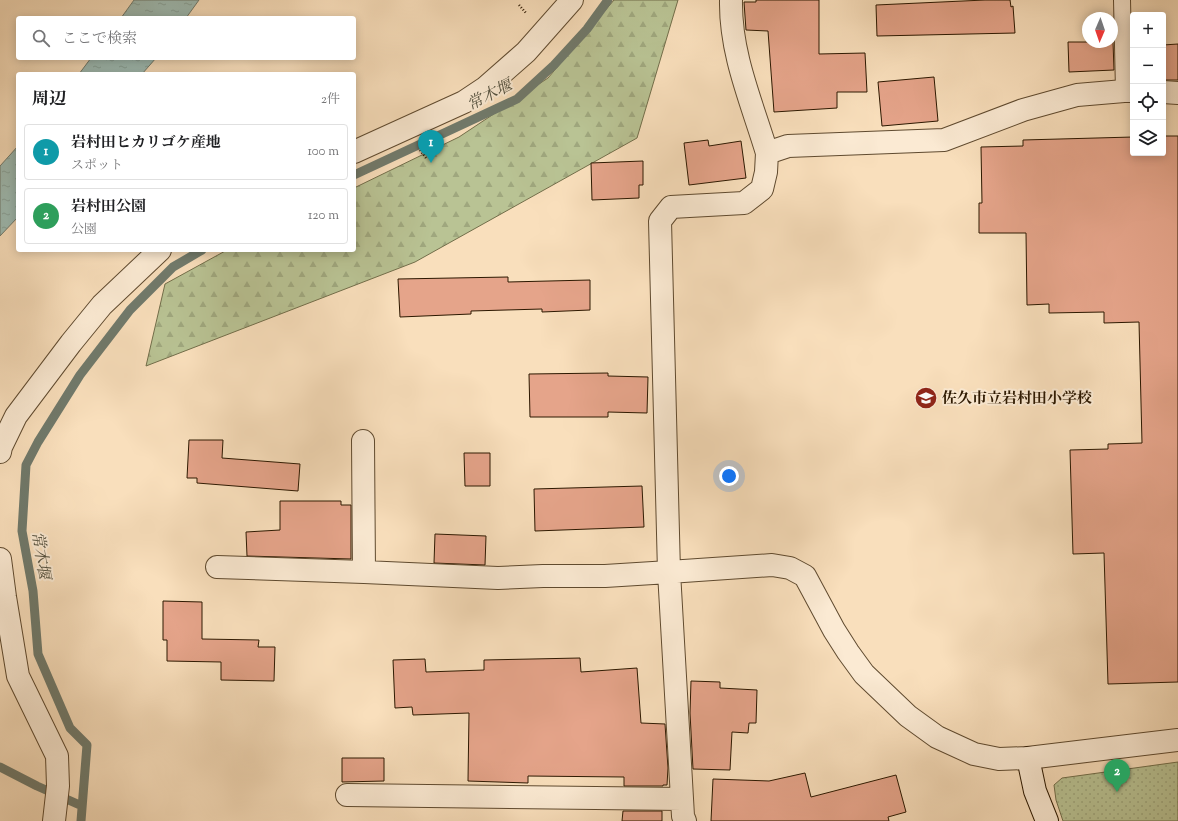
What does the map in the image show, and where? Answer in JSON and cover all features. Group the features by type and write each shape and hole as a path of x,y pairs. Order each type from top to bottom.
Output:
{"street":[{"path":"356,151 464,102 485,88 526,52 572,0"},
{"path":"685,821 683,816 669,572 660,221 671,207 744,204 762,189 766,172 767,153 742,78 735,48 731,18 731,0"},
{"path":"767,153 788,146 944,140 1024,110 1077,96 1129,91"},
{"path":"1166,92 1178,93"},
{"path":"0,452 16,416 71,343 102,305 158,252"},
{"path":"363,441 364,572"},
{"path":"0,559 18,676 57,756 58,786 55,816"},
{"path":"216,567 498,578 604,576 772,565 790,568 805,576 834,630 864,674 908,716 937,737 974,754 999,759 1028,758 1178,740"},
{"path":"1028,758 1035,791 1047,821"},
{"path":"347,795 682,799"}],"lane":[{"path":"1122,0 1129,91"}],"path":[{"path":"422,152 426,158"}],"green space":[{"path":"614,0 678,0 637,138 415,262 146,366 165,284 223,252 356,252 356,187 459,137 548,78"},
{"path":"1178,762 1178,821 1063,821 1056,800 1054,785 1062,778"}],"water":[{"path":"134,0 199,0 187,16 122,16"},
{"path":"90,60 154,60 144,72 80,72"},
{"path":"16,148 16,219 0,236 0,166"}],"building":[{"path":"756,0 819,0 819,54 865,53 867,92 837,92 837,108 774,112 768,31 746,30 744,2 756,2"},
{"path":"1010,0 1011,7 1013,6 1015,33 877,36 876,5"},
{"path":"1068,42 1082,42 1082,48 1113,48 1114,70 1069,72"},
{"path":"1178,44 1178,80 1166,80 1166,45"},
{"path":"934,77 938,121 882,126 878,82"},
{"path":"1166,136 1178,136 1178,682 1108,684 1104,553 1073,554 1070,450 1108,449 1108,444 1142,443 1139,322 1104,323 1104,312 1049,313 1049,304 1027,305 1026,233 979,233 979,203 982,203 981,147 1023,146 1023,140 1130,137 1130,156 1166,156"},
{"path":"708,140 709,146 741,141 746,178 689,185 684,143"},
{"path":"643,161 643,185 639,185 639,198 592,200 591,163"},
{"path":"508,277 508,282 590,280 590,310 542,312 542,309 471,311 471,314 400,317 398,279"},
{"path":"608,373 608,376 648,377 647,413 608,412 608,417 530,417 529,374"},
{"path":"189,440 223,440 222,458 300,464 298,491 197,483 197,478 187,478"},
{"path":"464,453 490,453 490,486 465,486"},
{"path":"642,486 644,527 535,531 534,489"},
{"path":"280,501 341,501 341,505 351,505 351,559 247,556 246,532 280,530"},
{"path":"435,534 486,536 485,565 434,563"},
{"path":"163,601 202,602 202,639 259,640 258,647 275,647 274,681 221,680 221,662 167,661 167,640 163,640"},
{"path":"580,658 581,672 637,668 641,723 665,724 668,768 667,785 624,786 624,777 528,776 528,783 468,781 469,713 413,715 412,707 395,708 393,660 425,659 426,672 484,670 484,660"},
{"path":"691,681 720,682 720,688 757,690 756,723 749,723 748,733 732,732 730,770 693,769 690,713"},
{"path":"342,758 384,758 384,781 342,782"},
{"path":"805,773 811,797 896,775 906,812 888,817 889,821 711,821 713,779 769,781"},
{"path":"623,811 662,811 662,821 622,821"}],"waterway":[{"name":"常木堰","path":"356,174 517,99 554,65 587,29 608,0"},
{"name":"常木堰","path":"81,821 87,745 70,728 38,654 33,591 22,531 26,465 38,442 80,375 130,310 173,267 199,252"},
{"path":"0,767 37,786 82,806"}],"place":[{"name":"岩村田ヒカリゴケ産地","path":"431,163"},
{"name":"佐久市立岩村田小学校","path":"926,398"},
{"name":"岩村田公園","path":"1117,792"}]}
